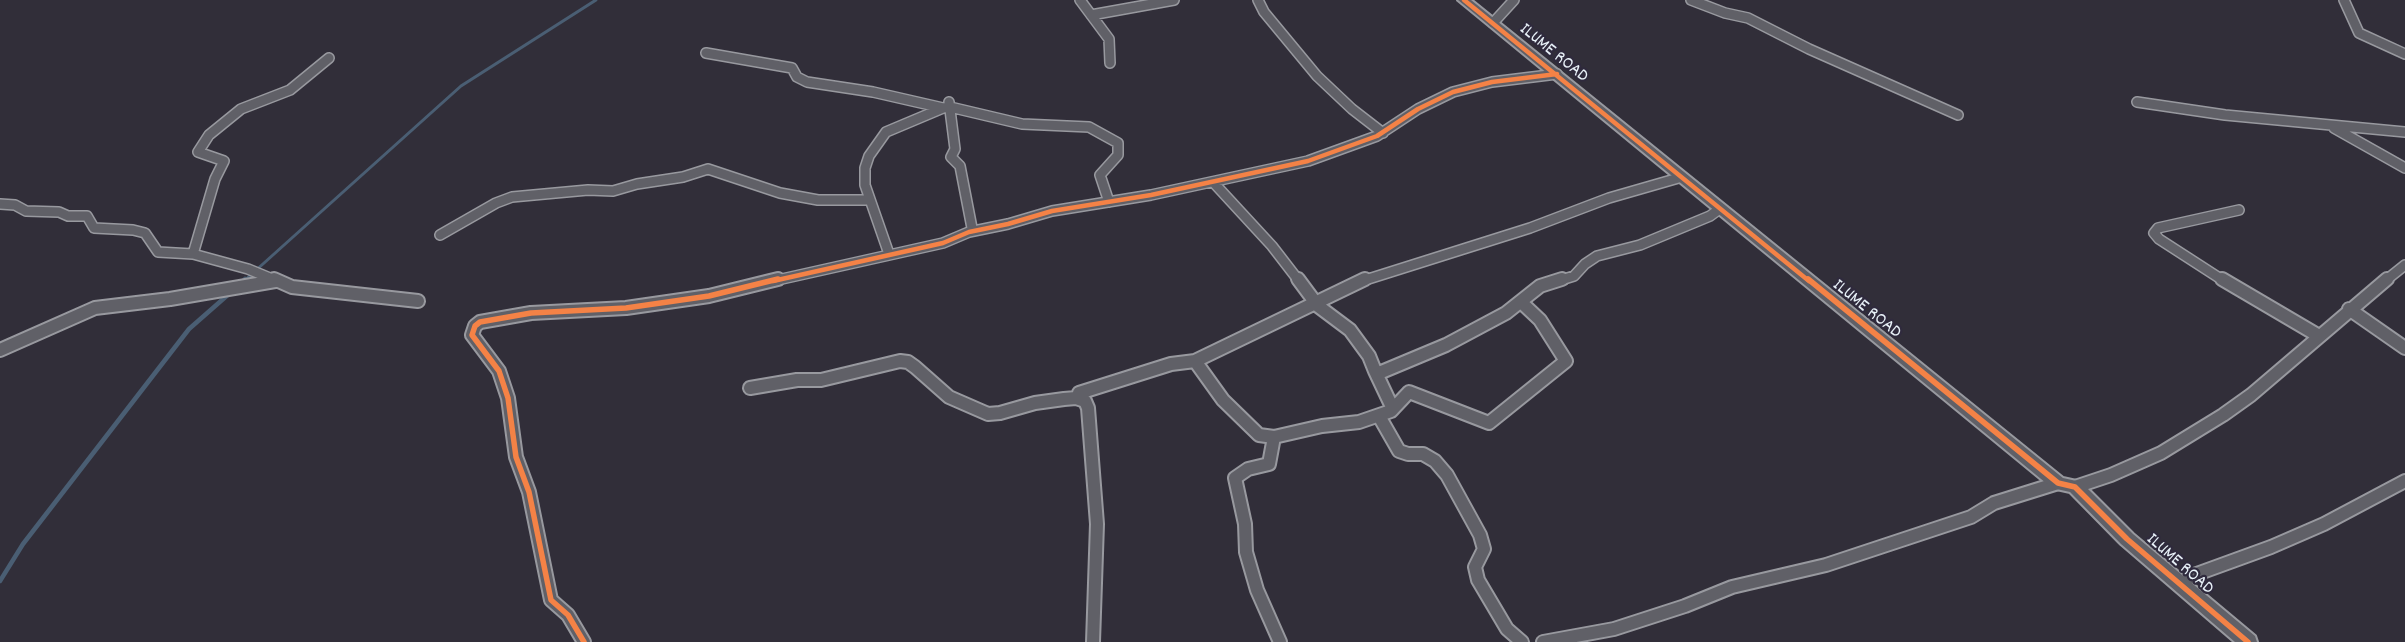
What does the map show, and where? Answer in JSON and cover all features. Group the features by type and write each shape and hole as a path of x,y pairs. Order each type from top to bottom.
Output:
{"street":[{"path":"1080,0 1109,39 1110,63"},
{"path":"1091,15 1174,0"},
{"path":"1258,0 1264,12 1318,76 1352,109 1383,133"},
{"name":"ILUME ROAD","path":"1464,0 2058,483 2075,487 2127,539 2248,642"},
{"path":"1493,23 1514,0"},
{"path":"1691,0 1725,13 1748,18 1809,49 1958,115"},
{"path":"2344,0 2359,33 2405,54"},
{"path":"706,53 792,68 797,77 808,82 947,106 1022,124 1089,127 1118,143 1118,155 1100,175 1109,202"},
{"path":"193,254 215,179 224,161 198,152 210,135 241,109 290,90 329,58"},
{"path":"584,642 568,614 551,600 529,492 516,457 508,398 499,371 472,335 475,326 480,322 530,313 626,308 709,296 943,242 969,232 1008,224 1052,211 1214,182 1308,161 1383,133 1418,109 1452,92 1492,82 1557,74"},
{"path":"2137,102 2225,115 2405,132"},
{"path":"889,254 865,185 865,168 876,144 886,132 895,126 947,106"},
{"path":"947,106 955,149 951,157 960,166 972,228"},
{"path":"2330,126 2405,168"},
{"path":"440,235 496,203 512,197 588,190 613,191 637,184 683,177 708,169 780,193 818,200 870,200"},
{"path":"1079,393 1171,364 1195,360 1369,278 1530,228 1609,198 1682,177"},
{"path":"1214,182 1272,246 1315,302 1350,330 1369,356 1393,409"},
{"path":"0,204 15,205 26,210 59,212 68,216 87,216 94,228 132,230 145,233 154,244 154,249 158,252 193,254 248,269 292,287 418,301"},
{"path":"1375,371 1383,373 1446,344 1506,313 1522,303 1540,286 1574,276 1585,264 1597,256 1640,244 1710,216 1721,208"},
{"path":"2239,210 2158,228 2154,232 2159,239 2221,279 2319,336"},
{"path":"2075,487 2111,475 2168,448 2251,395 2349,309 2405,265"},
{"path":"0,350 95,308 170,299 277,281"},
{"path":"1195,360 1223,400 1260,436 1274,437 1322,426 1359,422 1393,409 1409,392 1438,402 1476,420 1489,423 1566,361 1540,320 1522,303"},
{"path":"2349,309 2405,348"},
{"path":"750,388 797,380 821,380 900,361 908,362 915,367 948,397 988,414 1000,413 1035,403 1064,399 1076,398 1085,401 1088,408 1092,443 1097,524 1093,642"},
{"path":"1378,416 1399,451 1408,454 1423,454 1435,461 1447,475 1480,535 1484,549 1475,567 1478,580 1507,629 1522,642"},
{"path":"1274,437 1269,464 1248,469 1235,478 1245,524 1246,552 1257,590 1280,642"},
{"path":"2180,585 2194,575 2271,547 2324,524 2405,481"},
{"path":"1543,642 1614,629 1685,606 1732,587 1826,565 1971,517 1994,503 2058,483"}],"waterway":[{"path":"244,281 461,86 596,0"},
{"path":"241,283 245,279"},
{"path":"0,581 23,544 189,329 230,293"}],"cycle path":[{"path":"1464,0 2058,483 2075,487 2127,539 2248,642"},
{"path":"584,642 568,615 551,600 529,492 516,457 508,398 499,371 472,335 475,326 480,322 531,313 626,308 709,296 873,257 943,243 969,232 1008,224 1052,211 1151,195 1282,167 1308,161 1377,136 1418,109 1453,92 1492,82 1557,74"}]}
